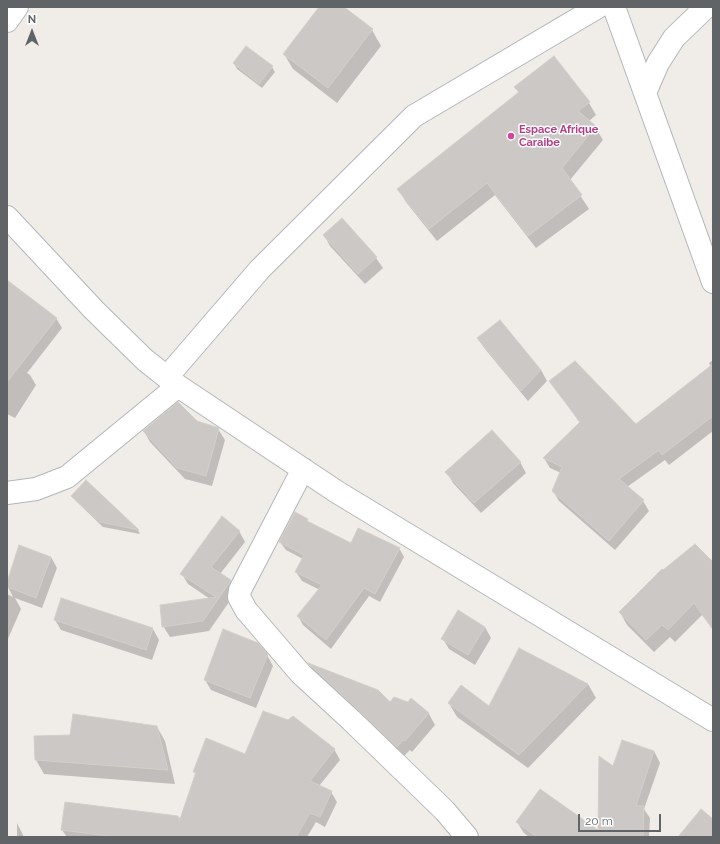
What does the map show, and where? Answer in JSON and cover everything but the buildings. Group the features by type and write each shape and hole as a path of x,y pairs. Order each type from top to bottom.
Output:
{"street":[{"path":"7,21 17,7"},
{"path":"7,493 36,489 67,477 172,382 260,269 414,116 598,7"},
{"path":"614,7 713,282"},
{"path":"645,93 658,63 674,38 706,7"},
{"path":"7,217 94,310 145,360 172,382 303,469 713,720"},
{"path":"303,469 240,590 239,597 246,610 301,674 351,720 439,806 467,837"}],"place":[{"name":"Espace Afrique Caraibe","path":"511,136"}]}
